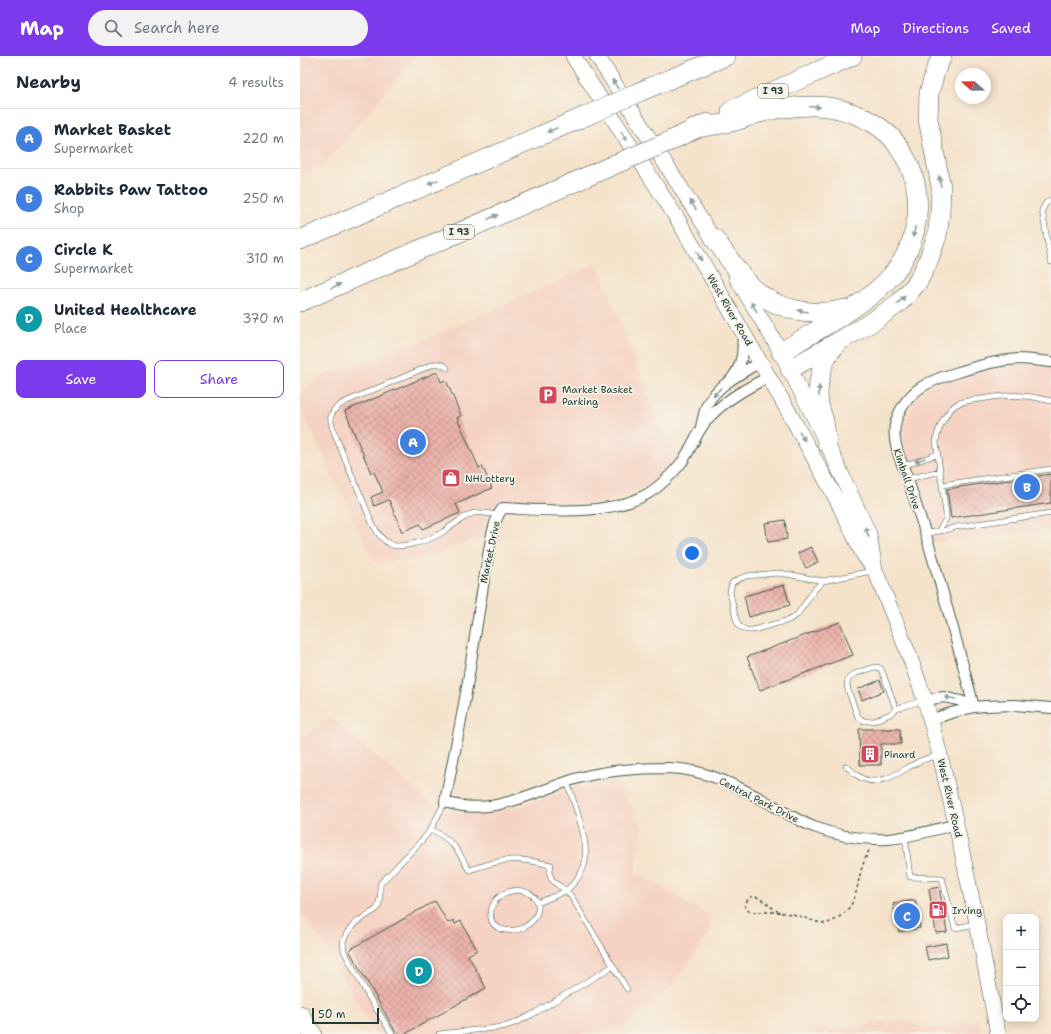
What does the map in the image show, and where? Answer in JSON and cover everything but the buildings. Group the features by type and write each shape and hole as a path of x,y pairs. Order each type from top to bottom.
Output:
{"highway":[{"path":"640,92 664,70 694,56"},
{"path":"300,240 726,56"},
{"name":"I 93","path":"300,302 618,162 670,141 852,56"},
{"path":"790,369 875,320 900,302 917,283 927,264 937,236 940,214 941,187 928,119 929,93 936,69 942,56"},
{"path":"695,128 732,122 761,112 784,108 814,106 842,110 869,120 889,135 904,155 910,167 914,180 918,206 914,234 904,259 896,271 876,291 855,307 781,352"},
{"path":"714,238 752,287 763,296 777,304 802,311 825,313 855,307"},
{"path":"826,443 824,421 819,406 819,382 822,368 838,342"},
{"path":"300,1016 312,1034"}],"main road":[{"name":"West River Road","path":"573,56 678,220 837,500 863,554 875,570"},
{"name":"West River Road","path":"597,56 714,238 781,352 869,534 875,570 909,655 925,700 940,755 977,923 998,1034"},
{"path":"760,362 781,352"},
{"path":"769,378 790,369"}],"street":[{"name":"Market Drive","path":"729,382 737,371 743,352 742,336 738,325"},
{"name":"Kimball Drive","path":"974,707 926,534 896,448 895,424 901,409 913,393 920,387 944,376 989,364 1018,359 1051,362"},
{"name":"Market Drive","path":"701,429 709,401 729,382 760,362"},
{"name":"Market Drive","path":"445,802 464,705 492,535 498,515 503,508 587,510 619,504 639,498 658,487 676,470 701,429 716,411 751,386 769,378"},
{"path":"925,700 944,697 961,701 974,707"},
{"path":"930,720 974,707 1015,705 1051,708"},
{"name":"Central Park Drive","path":"445,802 453,805 474,808 492,806 507,803 567,782 600,774 623,770 669,768 683,769 713,777 730,784 813,827 843,835 874,839 889,839 956,824"}],"lane":[{"path":"1051,200 1046,203 1042,210 1051,262"},
{"path":"447,368 438,363 434,364 338,405 330,416 331,423 372,522 379,535 390,544 397,546 427,540 435,537 474,513 498,515"},
{"path":"938,530 946,519 946,514 936,447 937,435 952,407 958,403 1011,395 1034,397 1051,401"},
{"path":"903,466 938,454"},
{"path":"942,485 1051,469"},
{"path":"908,479 940,471"},
{"path":"926,534 938,530 944,531 956,527 1051,513"},
{"path":"823,581 815,588 796,615 789,620 753,630 746,630 739,626 730,592 732,584 738,579 747,576 777,573 823,581 875,570"},
{"path":"896,709 880,668 875,667 854,674 849,678 847,683 848,690 858,717 864,721 874,721 890,714 896,709 925,700"},
{"path":"846,766 858,776 866,780 875,781 899,774 920,761 940,755"},
{"path":"538,903 566,891 576,881 585,864 586,846 584,835 567,782"},
{"path":"392,1034 344,951 343,942 347,933 355,923 377,909 380,897 380,884 417,846 431,829 445,802"},
{"path":"431,829 445,837 457,849 469,870 509,860 531,861 551,865 549,873 550,877 571,896 626,989"},
{"path":"905,836 910,877 942,878 954,928 977,923"},
{"path":"516,890 529,893 534,896 538,903 538,910 532,922 525,927 516,930 502,930 493,923 490,917 490,911 496,900 509,892 516,890"},
{"path":"439,1034 494,1028 515,1023 533,1014 613,966"}],"path":[{"path":"780,912 758,897 753,896 746,902 745,907 751,912 780,912 825,923 831,922 841,915 850,907 854,900 861,870 874,839"}],"shaded area":[{"path":"300,56 416,56 322,167 300,176"},
{"path":"597,263 645,385 657,420 678,455 667,472 651,484 610,501 548,507 489,509 479,538 425,557 375,563 300,408 300,394 319,378 429,338"},
{"path":"1004,364 1051,364 1051,529 934,542 904,446 904,427 914,402 927,387"},
{"path":"330,717 437,808 458,814 521,807 581,784 616,780 642,828 635,872 710,916 709,932 675,983 626,1025 580,1034 376,1034 321,940 300,908 300,740"},
{"path":"907,1019 926,1030 980,1020 981,1034 804,1034"}],"place":[{"name":"Market Basket Parking","path":"548,395"},
{"name":"Market Basket","path":"413,442"},
{"name":"NHLottery","path":"451,478"},
{"name":"Rabbits Paw Tattoo","path":"1027,487"},
{"name":"Pinard","path":"870,754"},
{"name":"Irving","path":"938,910"},
{"name":"Circle K","path":"907,916"},
{"name":"United Healthcare","path":"419,971"}]}
